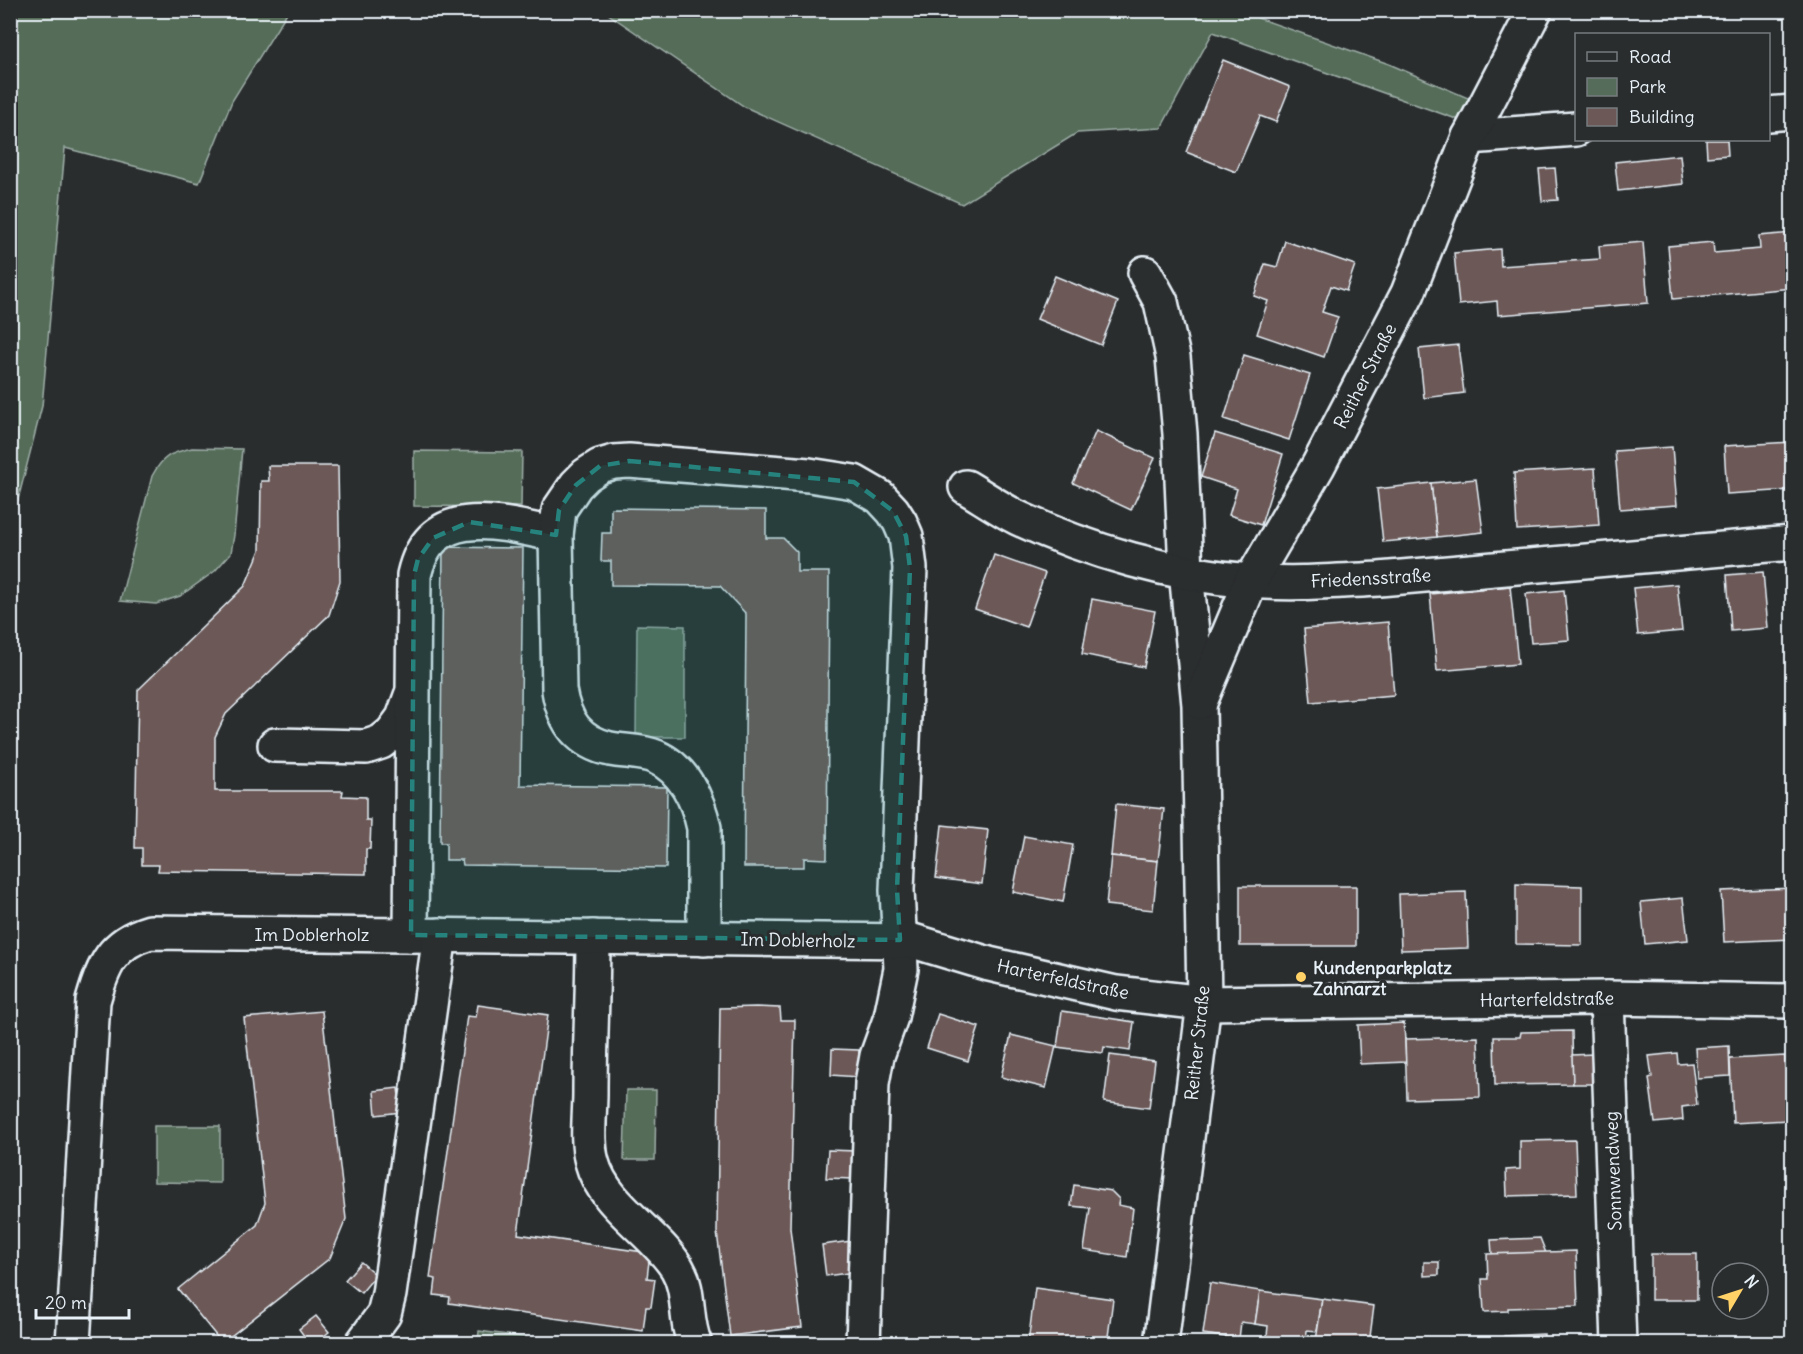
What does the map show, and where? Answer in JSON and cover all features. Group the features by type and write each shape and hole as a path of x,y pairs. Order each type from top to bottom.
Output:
{"street":[{"name":"Reither Straße","path":"1199,705 1251,581 1318,466 1408,293 1469,137 1535,10"},
{"path":"1770,114 1792,112"},
{"path":"1469,137 1575,129"},
{"name":"Reither Straße","path":"1145,273 1161,302 1173,357 1180,434 1186,571 1199,705 1204,1004 1161,1344"},
{"path":"704,939 704,828 693,794 671,766 657,757 608,748 581,735 569,723 562,708 559,690 556,535 559,510 576,485 600,466 629,461 809,475 854,482 880,497 893,511 906,536 910,568 897,890 906,940 897,994 877,1056 872,1083 863,1344"},
{"name":"Friedensstraße","path":"966,487 1016,517 1103,552 1186,571 1251,581 1322,582 1379,579 1792,543"},
{"path":"362,1344 384,1314 389,1294 426,935 412,800 414,575 418,559 424,548 443,531 468,522 490,522 556,535"},
{"path":"275,745 366,747 381,742 392,733 403,717 413,690"},
{"path":"366,747 394,764 405,779 412,800"},
{"name":"Im Doblerholz","path":"73,1344 93,1001 99,981 113,953 135,936 150,932 906,940"},
{"path":"593,937 591,1160 611,1195 678,1269 685,1287 689,1326 695,1344"},
{"name":"Harterfeldstraße","path":"906,940 989,964 1116,993 1204,1004 1607,998 1792,1001"},
{"name":"Sonnwendweg","path":"1607,998 1619,1344"},
{"path":"839,1344 859,1322 864,1308"}],"highlighted area":[{"path":"629,461 854,482 893,511 906,536 910,568 897,890 900,940 411,935 414,575 418,559 433,538 469,522 556,535 559,510 576,485 600,466"}],"green space":[{"path":"11,10 288,11 232,101 199,183 65,148 42,406 11,527"},
{"path":"604,11 1259,11 1258,18 1389,64 1475,101 1462,121 1213,32 1161,128 1077,133 962,204 745,107"},
{"path":"192,448 242,449 231,553 215,571 180,596 156,604 120,601 152,476 168,456"},
{"path":"414,451 522,452 521,507 414,506"},
{"path":"637,625 685,626 685,737 636,737"},
{"path":"626,1090 656,1090 655,1160 624,1160"},
{"path":"154,1126 220,1126 220,1183 154,1182"},
{"path":"479,1331 545,1340 544,1343 478,1343"}],"building":[{"path":"1223,60 1290,87 1276,122 1260,116 1236,172 1186,152"},
{"path":"1706,141 1727,141 1728,155 1707,157"},
{"path":"1680,155 1683,184 1618,191 1615,162"},
{"path":"1555,168 1558,200 1542,201 1539,169"},
{"path":"1792,233 1792,288 1673,299 1668,246 1713,242 1714,253 1760,249 1759,236"},
{"path":"1285,241 1355,265 1346,291 1331,286 1322,312 1338,317 1324,357 1257,334 1268,301 1254,296 1265,264 1277,267"},
{"path":"1643,242 1648,303 1498,315 1497,301 1459,305 1454,253 1500,249 1501,266 1600,259 1599,246"},
{"path":"1055,276 1118,302 1101,345 1037,319"},
{"path":"1458,345 1464,393 1424,398 1419,349"},
{"path":"1244,355 1310,375 1289,440 1224,419"},
{"path":"1096,431 1155,458 1131,510 1073,483"},
{"path":"1215,433 1283,454 1261,525 1229,515 1237,489 1201,477"},
{"path":"1792,442 1792,490 1727,494 1724,446"},
{"path":"1672,447 1677,505 1620,509 1615,451"},
{"path":"268,466 338,466 340,581 329,615 226,714 215,737 215,791 343,791 342,796 366,797 366,820 371,820 370,849 366,849 366,874 158,871 159,865 142,865 142,848 135,848 138,690 245,586 260,550 261,481 269,481"},
{"path":"1595,468 1599,525 1517,530 1514,473"},
{"path":"1476,479 1483,532 1437,537 1431,483"},
{"path":"1431,483 1437,537 1383,542 1377,489"},
{"path":"611,508 766,510 766,538 783,538 797,552 797,572 829,572 827,859 804,858 804,867 744,867 746,614 720,586 611,585 611,561 601,561 602,533 611,533"},
{"path":"443,547 523,548 520,785 667,787 666,868 463,865 462,860 446,860 446,843 440,843"},
{"path":"994,555 1045,573 1026,627 975,609"},
{"path":"1763,572 1768,628 1731,631 1727,575"},
{"path":"1677,584 1682,631 1638,635 1633,588"},
{"path":"1510,586 1518,664 1437,671 1430,594"},
{"path":"1564,590 1569,640 1531,643 1526,594"},
{"path":"1092,599 1155,611 1144,667 1082,654"},
{"path":"1388,622 1394,695 1311,702 1304,629"},
{"path":"1116,804 1164,809 1158,861 1111,856"},
{"path":"942,825 988,830 982,884 936,878"},
{"path":"1024,836 1073,845 1063,902 1013,892"},
{"path":"1111,856 1158,861 1153,910 1106,905"},
{"path":"1516,884 1582,886 1582,945 1516,944"},
{"path":"1240,886 1356,886 1356,946 1240,946"},
{"path":"1792,888 1792,939 1724,942 1721,891"},
{"path":"1466,892 1468,948 1401,950 1399,894"},
{"path":"1683,898 1688,940 1645,944 1641,902"},
{"path":"478,1005 548,1015 518,1234 650,1253 647,1278 655,1279 651,1307 646,1307 643,1331 449,1303 450,1297 434,1295 436,1279 430,1278 467,1016 476,1017"},
{"path":"720,1008 780,1008 781,1020 795,1020 790,1228 802,1327 730,1336 717,1232"},
{"path":"322,1011 346,1219 330,1258 222,1343 178,1289 257,1225 265,1203 244,1018"},
{"path":"1062,1011 1134,1022 1130,1051 1104,1047 1103,1053 1057,1047"},
{"path":"938,1014 979,1027 968,1061 927,1048"},
{"path":"1404,1023 1406,1062 1360,1064 1358,1025"},
{"path":"1572,1031 1573,1084 1495,1085 1494,1037 1520,1037 1521,1032"},
{"path":"1011,1035 1056,1046 1046,1088 1001,1077"},
{"path":"1478,1037 1480,1097 1407,1099 1405,1039"},
{"path":"1729,1046 1730,1076 1697,1078 1695,1048"},
{"path":"832,1049 859,1050 858,1077 831,1075"},
{"path":"1677,1053 1678,1064 1692,1063 1697,1105 1682,1107 1683,1120 1655,1123 1649,1078 1652,1077 1649,1056"},
{"path":"1593,1054 1594,1084 1573,1084 1572,1055"},
{"path":"1110,1055 1155,1061 1149,1108 1104,1102"},
{"path":"1785,1056 1788,1120 1733,1123 1730,1059"},
{"path":"398,1088 401,1112 376,1115 374,1091"},
{"path":"1575,1140 1577,1194 1507,1196 1506,1170 1520,1169 1520,1141"},
{"path":"828,1150 856,1151 854,1179 826,1178"},
{"path":"1074,1185 1111,1191 1119,1199 1118,1205 1133,1208 1127,1257 1084,1250 1090,1208 1071,1206"},
{"path":"1540,1238 1546,1253 1492,1254 1491,1240"},
{"path":"851,1241 855,1272 826,1276 822,1245"},
{"path":"1576,1251 1578,1306 1508,1308 1508,1311 1484,1312 1482,1279 1488,1279 1487,1254"},
{"path":"1651,1254 1697,1254 1697,1300 1651,1300"},
{"path":"361,1262 376,1275 361,1293 345,1280"},
{"path":"1424,1262 1439,1262 1439,1275 1424,1276"},
{"path":"1210,1283 1260,1291 1255,1324 1241,1322 1239,1339 1203,1334"},
{"path":"1035,1288 1113,1299 1107,1344 1028,1344"},
{"path":"1260,1291 1322,1299 1317,1331 1307,1330 1306,1342 1267,1336 1268,1326 1255,1324"},
{"path":"1322,1299 1374,1306 1369,1344 1331,1344 1316,1341"},
{"path":"316,1316 329,1332 314,1344 310,1344 299,1329"},
{"path":"1544,1334 1544,1344 1504,1344 1504,1336"}],"place":[{"name":"Kundenparkplatz Zahnarzt","path":"1301,977"}]}
